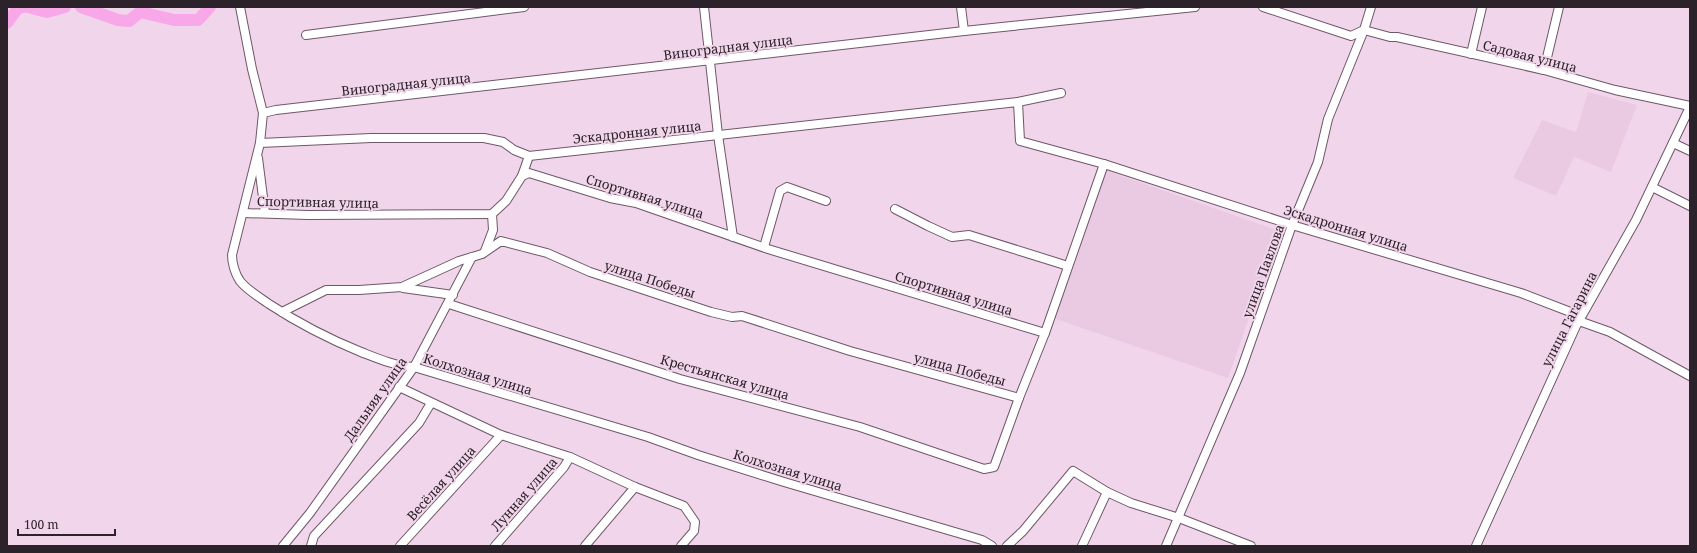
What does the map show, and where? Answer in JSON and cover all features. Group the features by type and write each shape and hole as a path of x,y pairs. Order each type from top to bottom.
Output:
{"street":[{"path":"306,35 524,7"},
{"path":"704,7 718,135 733,237"},
{"path":"961,7 964,31"},
{"name":"Виноградная улица","path":"263,113 276,110 964,31 1195,7"},
{"path":"1263,7 1351,36 1364,30"},
{"name":"улица Павлова","path":"1166,546 1240,373 1292,224 1318,162 1328,119 1364,30 1371,7"},
{"path":"1471,54 1482,7"},
{"path":"1544,70 1559,7"},
{"name":"Колхозная улица","path":"240,8 252,69 263,113 260,143 232,255 232,263 240,281 255,294 282,312 335,342 389,363 414,367 648,437 741,469 982,540 992,546"},
{"name":"Садовая улица","path":"1364,30 1390,38 1397,37 1544,70 1615,90 1690,107"},
{"name":"Эскадронная улица","path":"529,156 1018,102 1061,93"},
{"name":"Эскадронная улица","path":"1018,102 1020,141 1104,164 1292,224 1520,293 1573,313 1579,321 1610,332 1690,376"},
{"name":"улица Гагарина","path":"1476,546 1579,321 1636,220 1690,107"},
{"path":"260,143 371,138 484,138 503,142 514,150 529,156 522,176 506,201 492,214 493,230 485,251"},
{"path":"1673,143 1690,151"},
{"path":"257,153 265,213"},
{"path":"1019,398 1045,333 1104,164"},
{"name":"Спортивная улица","path":"522,176 528,173 610,198 636,203 764,247 1045,333"},
{"path":"764,247 780,191 787,186 826,202"},
{"path":"1652,187 1690,206"},
{"path":"896,209 952,237 969,235 1068,266"},
{"name":"Спортивная улица","path":"243,213 371,215 492,214"},
{"name":"улица Победы","path":"282,312 326,290 402,288 459,261 485,251 501,242 547,253 590,272 710,312 732,316 742,316 850,351 1019,398"},
{"name":"Дальняя улица","path":"283,546 310,513 414,367 449,304 472,257"},
{"path":"402,288 453,295"},
{"name":"Крестьянская улица","path":"449,304 680,378 860,427 984,470 994,467 1019,398"},
{"path":"399,387 501,436 570,457 635,487 684,506 695,522 694,531 680,546"},
{"path":"311,546 314,536 419,424 431,403"},
{"name":"Весёлая улица","path":"400,546 501,436"},
{"name":"Лунная улица","path":"495,546 564,467 570,457"},
{"path":"1007,546 1023,531 1073,471 1107,492 1131,503 1179,518 1251,546"},
{"path":"585,546 635,487"},
{"path":"1082,546 1107,492"}],"shaded area":[{"path":"1588,92 1637,105 1611,172 1574,157 1556,196 1513,178 1542,120 1576,132"},
{"path":"1105,170 1279,231 1228,378 1053,318"}],"waterway":[{"path":"7,23 18,8 23,7"},
{"path":"28,7 47,12 65,7"},
{"path":"81,7 118,20 129,21 140,12 174,20 198,20 210,7"}]}
